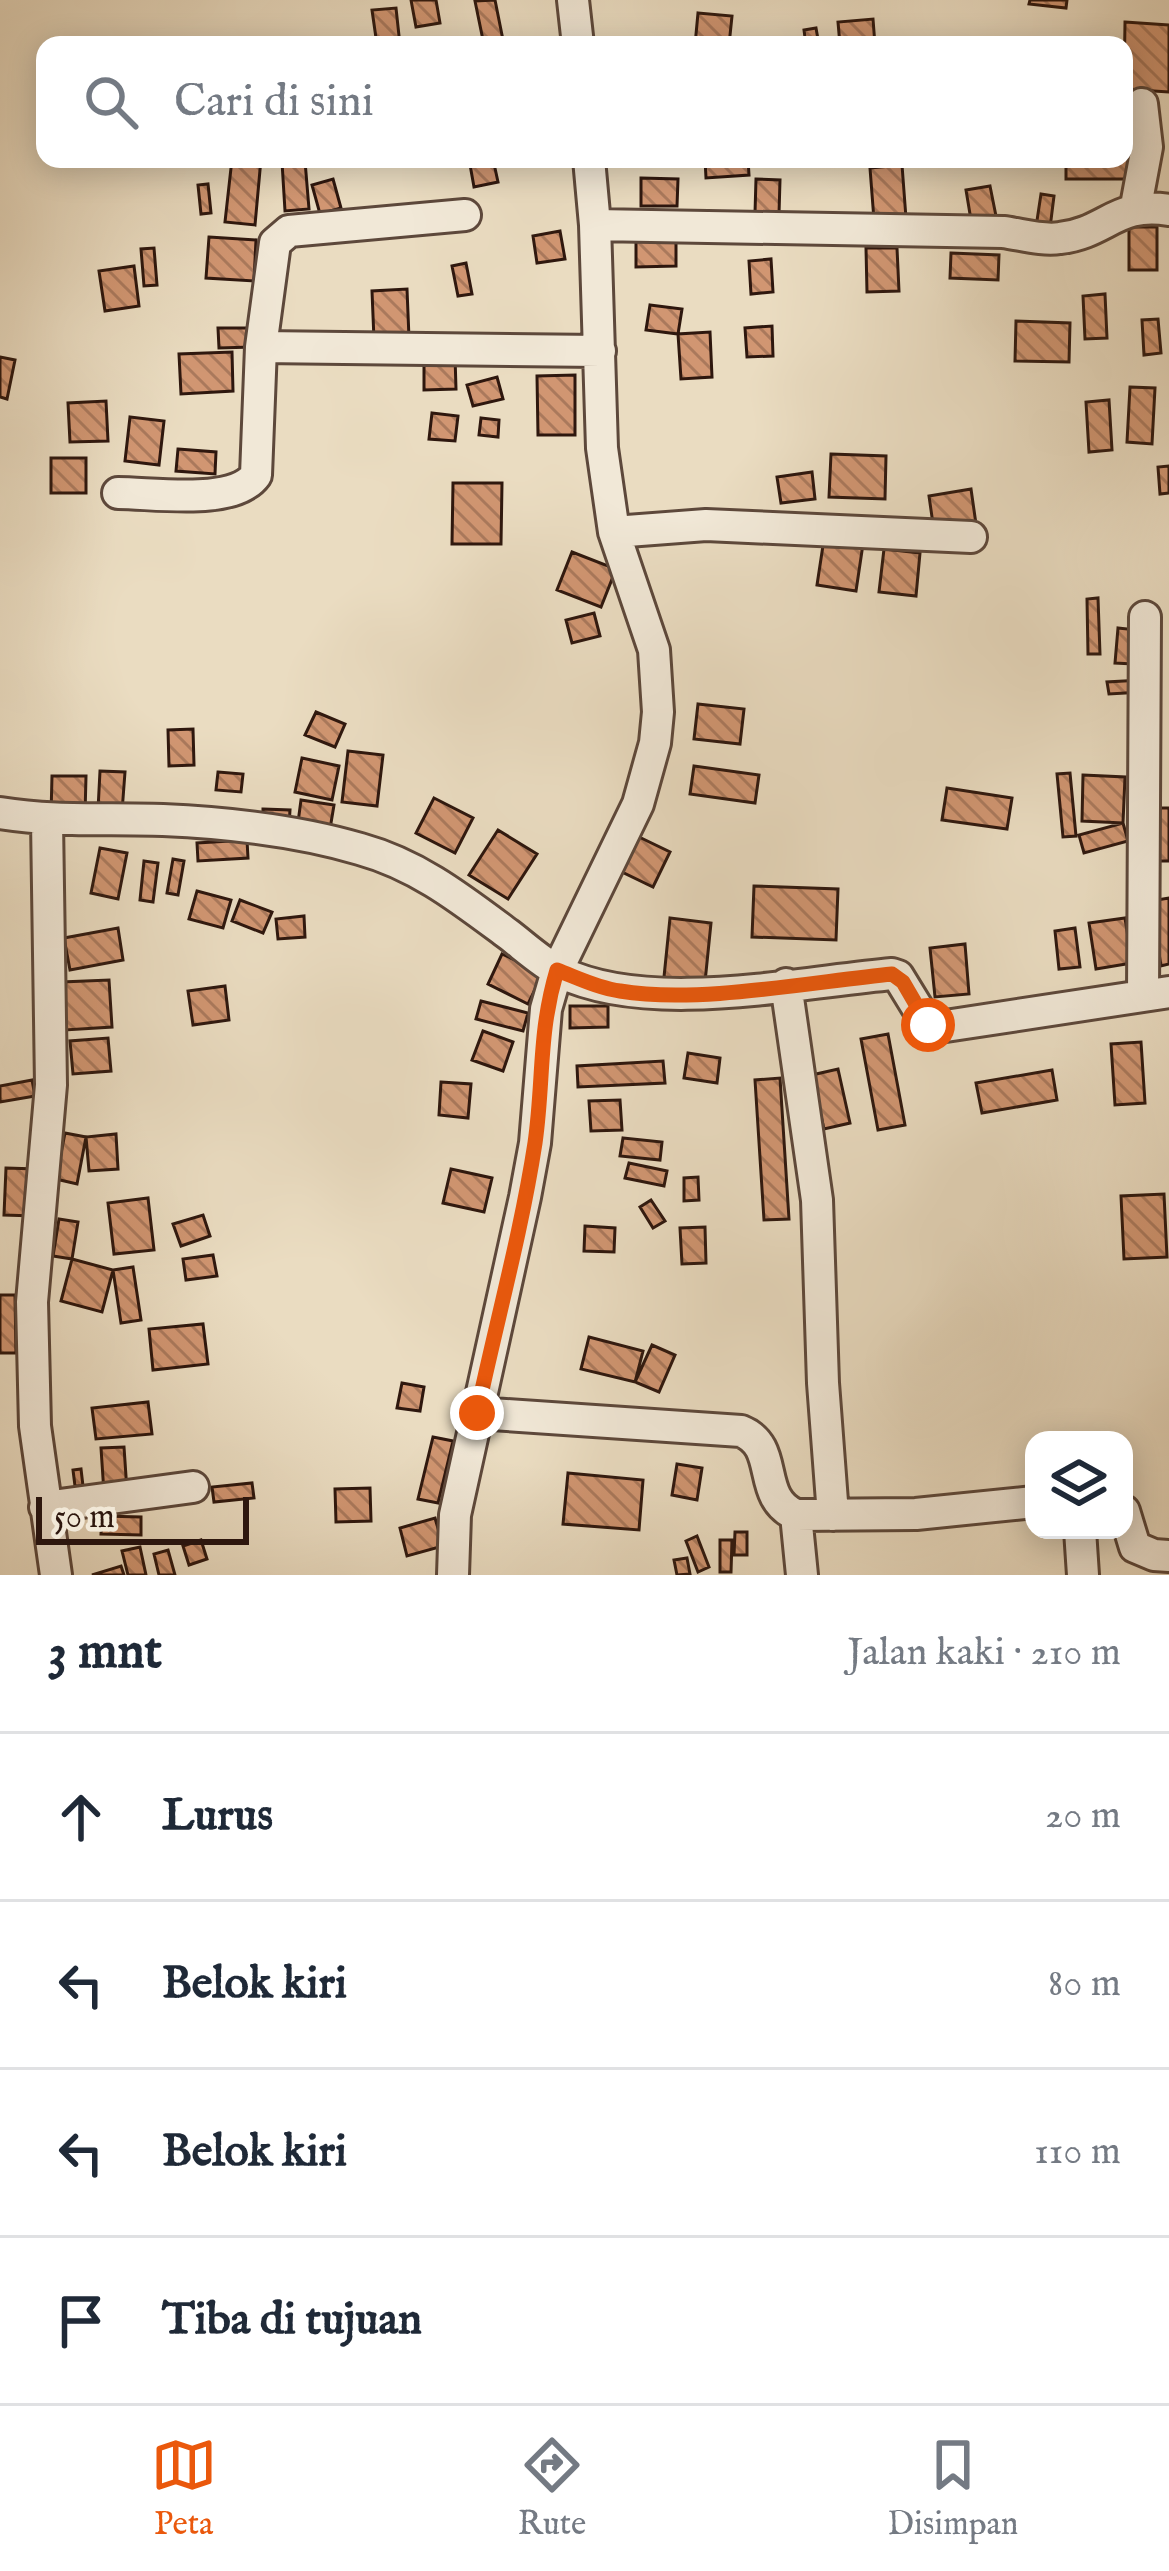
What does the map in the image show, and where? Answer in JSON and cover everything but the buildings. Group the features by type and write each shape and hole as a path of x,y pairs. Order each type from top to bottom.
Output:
{"street":[{"path":"573,0 577,36"},
{"path":"1136,206 1147,147 1142,104"},
{"path":"453,1575 455,1515 528,1179 538,1116 541,1038 557,970 638,804 656,743 654,650 614,532 602,448 590,168"},
{"path":"595,225 1003,232 1058,239 1136,206 1169,210"},
{"path":"118,493 231,494 256,475 262,347 275,243 280,236 289,231 465,215"},
{"path":"262,347 601,351"},
{"path":"614,532 706,525 971,537"},
{"path":"0,813 47,821 234,825 290,831 360,849 407,864 557,970 601,987 649,994 724,992 898,976 928,1025 938,1027 1156,993 1145,617"},
{"path":"47,821 51,1085 32,1302 35,1426 56,1575"},
{"path":"786,984 817,1200 833,1515"},
{"path":"477,1413 741,1431 757,1437 764,1449 772,1496 783,1510 796,1515 916,1514 1025,1503"},
{"path":"45,1507 193,1487"},
{"path":"796,1515 802,1575"},
{"path":"1080,1539 1083,1575"},
{"path":"1133,1539 1135,1547 1154,1556 1169,1556"}],"route":[{"path":"477,1413 535,1143 541,1038 557,970 601,987 649,994 724,992 892,974 903,982 928,1025"}]}
